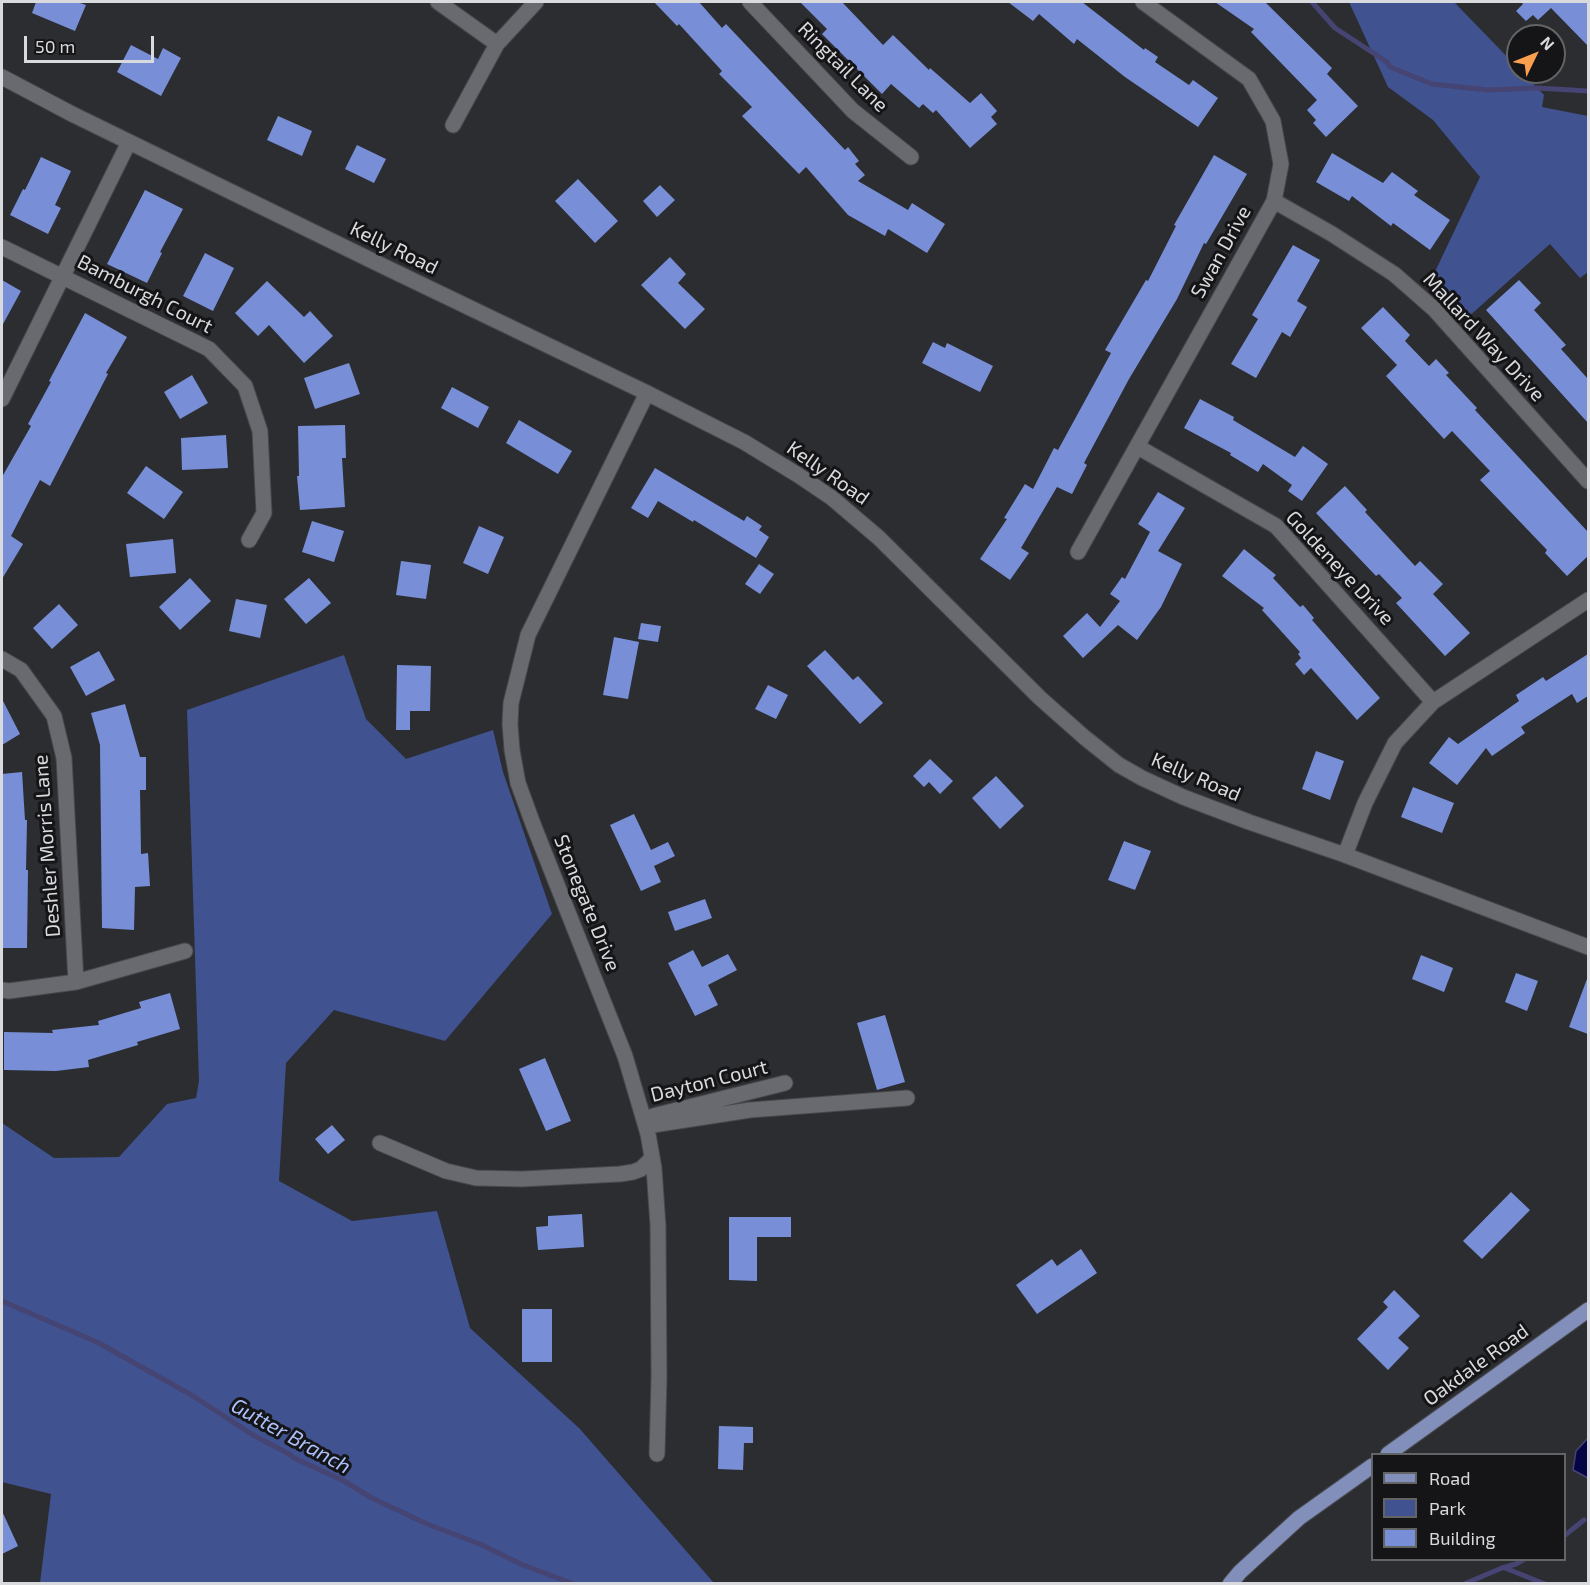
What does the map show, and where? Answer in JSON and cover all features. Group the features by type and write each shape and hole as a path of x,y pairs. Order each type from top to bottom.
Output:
{"main road":[{"name":"Oakdale Road","path":"1391,1453 1588,1310"},
{"path":"1230,1584 1239,1572 1299,1518 1371,1467"}],"street":[{"path":"438,2 497,44"},
{"path":"453,125 497,44 536,2"},
{"name":"Ringtail Lane","path":"750,2 853,111 911,158"},
{"name":"Swan Drive","path":"1078,552 1274,201 1281,164 1273,121 1249,79 1143,2"},
{"name":"Kelly Road","path":"2,78 744,442 832,498 900,557 1049,706 1119,765 1142,778 1183,796 1588,946"},
{"path":"2,399 129,142"},
{"name":"Mallard Way Drive","path":"1274,201 1332,234 1394,274 1434,309 1588,481"},
{"name":"Bamburgh Court","path":"2,247 209,349 245,386 260,431 264,513 249,540"},
{"name":"Stonegate Drive","path":"647,393 528,634 511,703 510,724 512,750 522,793 625,1056 645,1122 652,1158 658,1226 657,1454"},
{"name":"Goldeneye Drive","path":"1138,447 1275,526 1433,702"},
{"path":"1345,855 1365,803 1395,743 1433,702 1588,600"},
{"name":"Deshler Morris Lane","path":"2,659 21,670 54,716 57,726 64,758 76,982"},
{"path":"2,990 76,982 185,951"},
{"name":"Dayton Court","path":"645,1122 784,1083"},
{"path":"645,1122 750,1110 907,1098"},
{"path":"380,1143 446,1171 476,1178 522,1179 620,1174 641,1169 652,1158"}],"green space":[{"path":"1349,2 1454,2 1506,56 1506,84 1533,84 1544,95 1542,107 1588,116 1588,272 1580,278 1550,244 1467,318 1431,280 1480,177 1433,120 1388,87"},
{"path":"344,655 366,719 406,759 493,730 503,772 552,914 445,1041 334,1010 286,1063 279,1181 352,1221 437,1211 470,1328 580,1429 714,1583 40,1583 51,1494 2,1482 2,1123 54,1158 119,1157 167,1104 196,1098 199,1081 187,710"}],"shaded area":[{"path":"1588,1438 1588,1478 1573,1470 1576,1451"}],"building":[{"path":"36,2 77,2 86,5 75,31 32,13"},
{"path":"654,2 699,2 722,28 726,24 845,150 848,147 859,161 855,164 865,175 858,181 908,210 912,203 945,224 927,253 888,229 885,236 848,215 806,167 799,174 742,116 752,107 719,74 722,71 679,24 677,26"},
{"path":"800,2 842,2 883,45 893,35 929,70 930,68 970,103 981,93 997,111 991,117 997,124 970,148 936,110 933,113 923,104 919,108 891,84 882,94 822,34 827,29"},
{"path":"1008,2 1082,2 1144,50 1145,48 1158,57 1155,62 1189,85 1193,80 1218,98 1198,127 1125,77 1077,39 1074,44 1039,14 1033,21"},
{"path":"1215,2 1265,2 1332,68 1327,74 1358,106 1326,137 1313,123 1316,120 1307,110 1317,100 1251,32 1254,29"},
{"path":"1521,2 1588,2 1588,46 1551,8 1538,20 1533,15 1526,21 1516,11 1523,4"},
{"path":"131,45 158,59 163,48 181,58 161,96 117,72"},
{"path":"278,116 312,131 302,156 267,140"},
{"path":"357,145 386,159 374,183 345,169"},
{"path":"1332,153 1383,183 1392,172 1418,191 1414,195 1450,220 1430,250 1393,223 1391,226 1352,196 1349,201 1316,182"},
{"path":"1214,155 1247,174 1206,244 1204,243 1177,299 1129,379 1084,463 1087,465 1072,494 1057,487 1021,548 1029,553 1010,580 980,559 1007,519 1004,518 1025,484 1033,489 1054,448 1058,450 1111,353 1105,350 1146,280 1148,281 1176,226 1174,225"},
{"path":"41,157 71,171 55,205 61,208 48,234 10,215"},
{"path":"578,179 618,221 595,243 555,201"},
{"path":"660,185 675,200 657,217 643,201"},
{"path":"145,190 183,209 160,252 162,253 147,283 107,264"},
{"path":"1293,245 1320,260 1297,301 1307,307 1290,337 1282,332 1256,378 1231,364 1258,319 1252,315"},
{"path":"205,253 234,268 213,311 183,296"},
{"path":"670,257 686,274 678,283 705,309 685,329 641,285"},
{"path":"2,280 21,291 2,326"},
{"path":"1519,280 1541,303 1534,310 1566,345 1561,349 1588,379 1588,423 1486,310"},
{"path":"267,281 304,317 310,311 333,336 304,363 269,325 258,336 235,313"},
{"path":"1383,307 1410,335 1405,341 1429,366 1436,359 1449,373 1446,375 1477,408 1475,410 1588,532 1588,556 1567,576 1545,553 1547,550 1480,480 1490,471 1452,431 1444,439 1386,376 1397,365 1361,328"},
{"path":"85,313 127,337 106,373 108,374 50,486 40,480 11,536 23,544 2,579 2,477 31,426 28,424"},
{"path":"933,342 945,348 947,343 993,366 980,392 922,363"},
{"path":"349,363 360,394 315,409 304,378"},
{"path":"192,375 208,403 180,419 164,392"},
{"path":"452,387 489,407 478,428 441,408"},
{"path":"1200,399 1234,417 1233,420 1295,457 1303,446 1328,464 1302,501 1288,491 1292,485 1263,464 1258,472 1230,455 1231,453 1184,428"},
{"path":"519,420 572,451 558,474 506,443"},
{"path":"345,425 346,458 342,458 345,507 300,510 297,476 299,476 298,426"},
{"path":"226,435 228,468 182,470 181,438"},
{"path":"146,466 183,492 164,519 127,493"},
{"path":"655,468 744,521 747,516 762,526 759,530 769,537 756,558 658,501 648,518 631,508"},
{"path":"1345,486 1367,510 1365,512 1415,566 1420,561 1443,584 1433,594 1470,633 1445,656 1396,603 1402,598 1379,574 1376,576 1316,513"},
{"path":"1158,492 1185,508 1158,551 1182,564 1161,607 1137,640 1118,625 1083,658 1063,636 1087,613 1100,627 1120,601 1110,594 1122,577 1125,579 1150,532 1138,524"},
{"path":"312,521 344,531 334,562 302,552"},
{"path":"479,526 504,537 488,574 463,563"},
{"path":"173,539 176,573 130,577 126,544"},
{"path":"1244,549 1276,575 1273,578 1300,607 1303,605 1314,618 1312,620 1380,698 1357,720 1311,668 1304,675 1295,664 1301,658 1298,654 1300,652 1262,610 1264,608 1222,576"},
{"path":"401,561 431,565 426,599 396,595"},
{"path":"759,564 774,574 760,594 745,584"},
{"path":"190,578 211,601 180,630 159,607"},
{"path":"309,578 331,603 306,624 284,599"},
{"path":"236,599 267,605 260,638 229,631"},
{"path":"59,604 78,625 52,649 33,628"},
{"path":"641,623 661,626 658,642 638,639"},
{"path":"614,637 639,642 628,699 603,695"},
{"path":"825,650 853,680 858,676 883,703 860,724 807,666"},
{"path":"99,651 115,680 86,696 70,667"},
{"path":"1588,654 1588,696 1577,703 1572,694 1521,727 1525,733 1492,756 1486,748 1457,785 1429,763 1449,737 1458,744 1519,701 1516,695 1543,677 1546,681"},
{"path":"397,665 431,666 430,711 410,711 410,730 396,730"},
{"path":"768,685 788,695 776,719 755,709"},
{"path":"2,699 20,734 2,745"},
{"path":"125,704 140,757 146,757 146,790 140,790 141,854 148,853 150,886 135,887 134,930 102,928 100,745 91,713"},
{"path":"1316,751 1344,761 1330,800 1302,789"},
{"path":"930,759 953,781 940,794 929,782 924,787 913,776"},
{"path":"22,772 25,820 27,820 27,948 2,948 2,774"},
{"path":"996,776 1024,806 1000,829 972,798"},
{"path":"1413,787 1454,803 1442,833 1401,817"},
{"path":"634,814 651,850 668,842 675,856 654,866 661,882 641,891 610,825"},
{"path":"1124,841 1151,851 1135,890 1108,880"},
{"path":"705,899 712,918 675,931 668,912"},
{"path":"693,950 702,967 728,954 737,970 708,985 718,1005 695,1016 668,963"},
{"path":"1421,955 1453,968 1444,992 1412,979"},
{"path":"1516,973 1538,981 1527,1011 1505,1002"},
{"path":"1588,980 1588,1034 1569,1027"},
{"path":"170,993 180,1029 88,1060 89,1067 56,1071 4,1070 4,1032 53,1033 52,1030 99,1025 98,1021 141,1008 139,1002"},
{"path":"885,1015 905,1082 877,1090 857,1023"},
{"path":"545,1058 571,1121 546,1131 519,1069"},
{"path":"332,1125 345,1140 328,1154 315,1139"},
{"path":"1511,1192 1530,1210 1482,1259 1463,1241"},
{"path":"582,1214 584,1247 538,1250 536,1227 548,1226 548,1216"},
{"path":"729,1217 791,1217 791,1237 757,1237 757,1281 729,1280"},
{"path":"1081,1249 1097,1273 1037,1314 1016,1285 1052,1259 1057,1266"},
{"path":"1394,1290 1420,1316 1398,1338 1409,1348 1388,1370 1357,1339 1388,1307 1383,1302"},
{"path":"522,1309 552,1309 552,1362 522,1362"},
{"path":"719,1426 753,1427 753,1443 744,1443 743,1470 718,1469"},
{"path":"2,1511 18,1546 2,1554"}],"waterway":[{"path":"1312,2 1335,28 1387,62 1390,67 1432,84 1488,90 1537,88 1588,91"},
{"name":"Gutter Branch","path":"2,1301 99,1343 193,1396 253,1435 294,1458 342,1480 372,1498 523,1565 574,1584"},
{"path":"1566,1534 1584,1520"},
{"name":"Gutter Branch","path":"1464,1584 1521,1561"},
{"name":"Gutter Branch","path":"1505,1568 1545,1584"}]}
